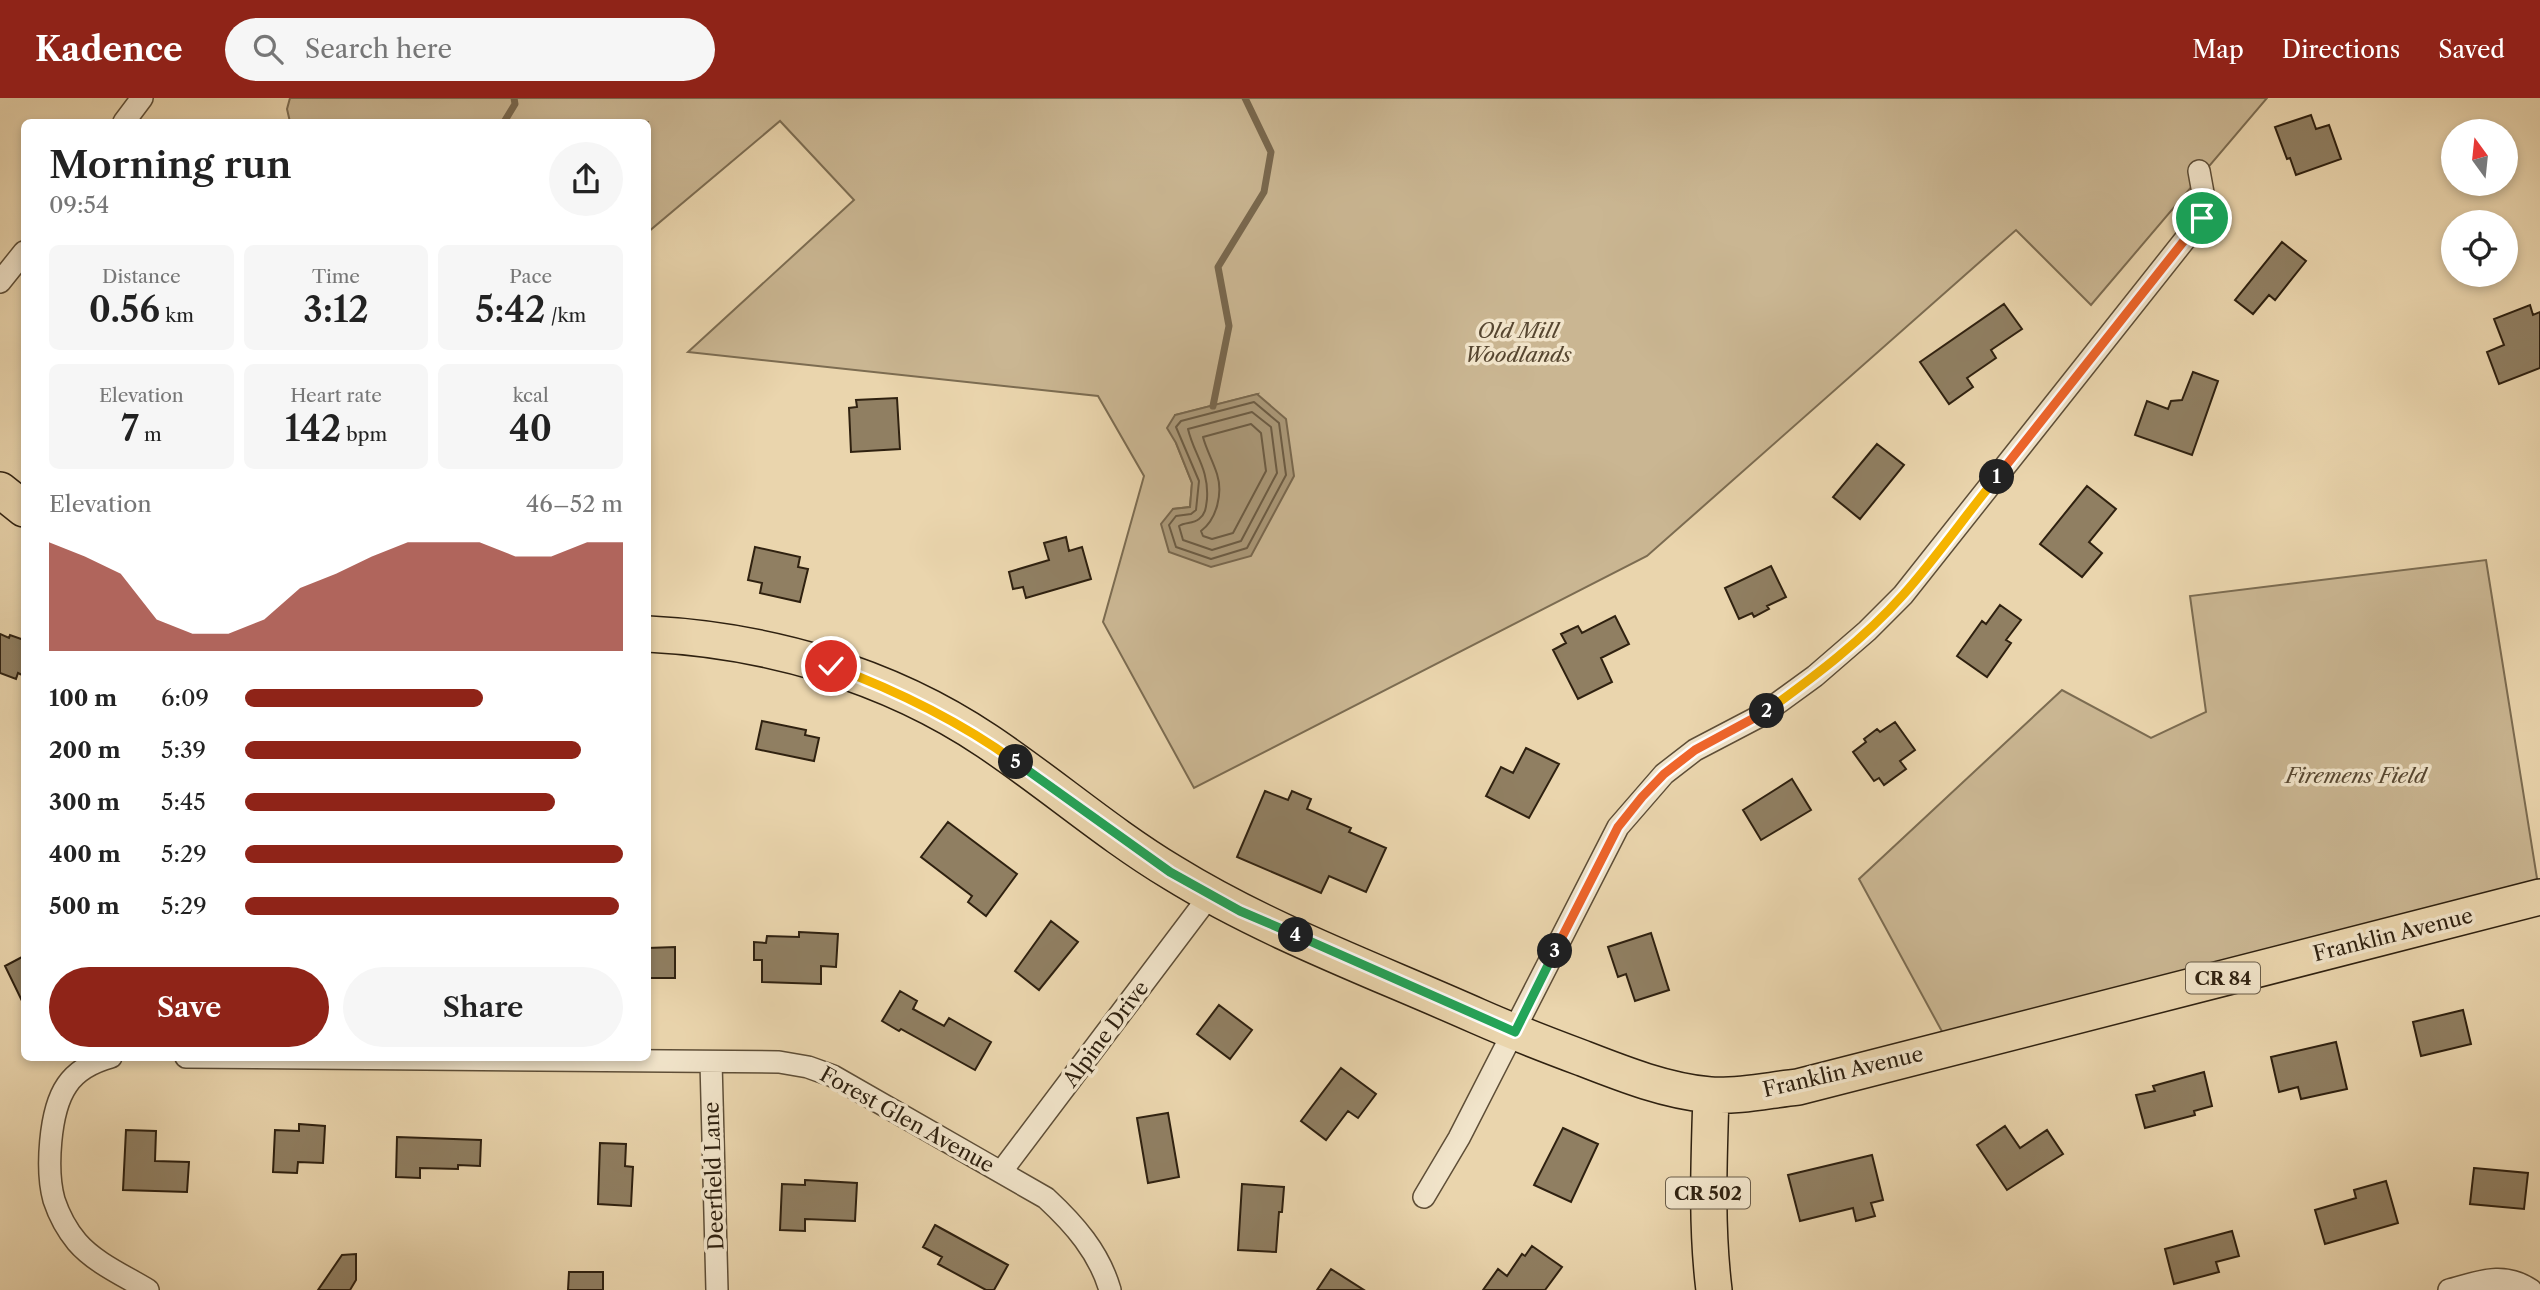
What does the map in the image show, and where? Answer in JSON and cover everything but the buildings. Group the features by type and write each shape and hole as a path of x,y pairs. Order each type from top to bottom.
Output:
{"main road":[{"path":"0,489 21,506"},
{"name":"Franklin Avenue","path":"651,634 720,640 776,650 885,686 937,711 986,740 1139,850 1240,911 1515,1032 1632,1077 1711,1095 1798,1087 2540,897"},
{"name":"CR 502","path":"1711,1095 1707,1189 1714,1290"}],"street":[{"path":"126,119 142,98"},
{"path":"1424,1197 1459,1138 1515,1032 1618,827 1664,774 1695,750 1760,716 1815,676 1867,631 1903,595 2202,218 2203,193 2199,172"},
{"path":"0,282 21,256"},
{"name":"Alpine Drive","path":"1001,1172 1210,895"},
{"path":"97,1061 77,1073 66,1086 58,1105 52,1138 51,1175 54,1200 64,1223 78,1243 98,1259 148,1290"},
{"name":"Forest Glen Avenue","path":"605,1061 779,1062 833,1076 1046,1198 1074,1224 1093,1252 1110,1290"},
{"name":"Deerfield Lane","path":"710,1062 717,1290"},
{"path":"2449,1290 2488,1280 2505,1279 2521,1283 2531,1290"}],"green space":[{"name":"Old Mill Woodlands","path":"290,98 2267,98 2091,305 2016,230 1647,556 1194,788 1103,622 1144,476 1098,396 688,352 854,200 780,121 651,229 651,119 289,119 287,109","holes":["1258,394 1170,552 1173,509 1190,507 1192,483 1176,443 1175,415"]},
{"name":"Firemens Field","path":"2486,560 2540,897 1951,1048 1859,879 2062,690 2151,738 2206,712 2190,596"}],"water":[{"path":"1257,394 1286,419 1294,476 1251,556 1211,567 1169,552 1161,524 1173,509 1190,507 1192,483 1167,428 1175,415"}],"waterway":[{"path":"506,119 515,104 514,98"},
{"path":"1213,406 1229,326 1218,267 1264,192 1271,152 1245,98"}],"route":[{"path":"831,666 885,686 937,711 986,740 1170,872 1210,895 1240,911 1515,1032 1618,827 1642,797 1664,774 1695,750 1760,716 1815,676 1867,631 1903,595 2202,218"}]}
